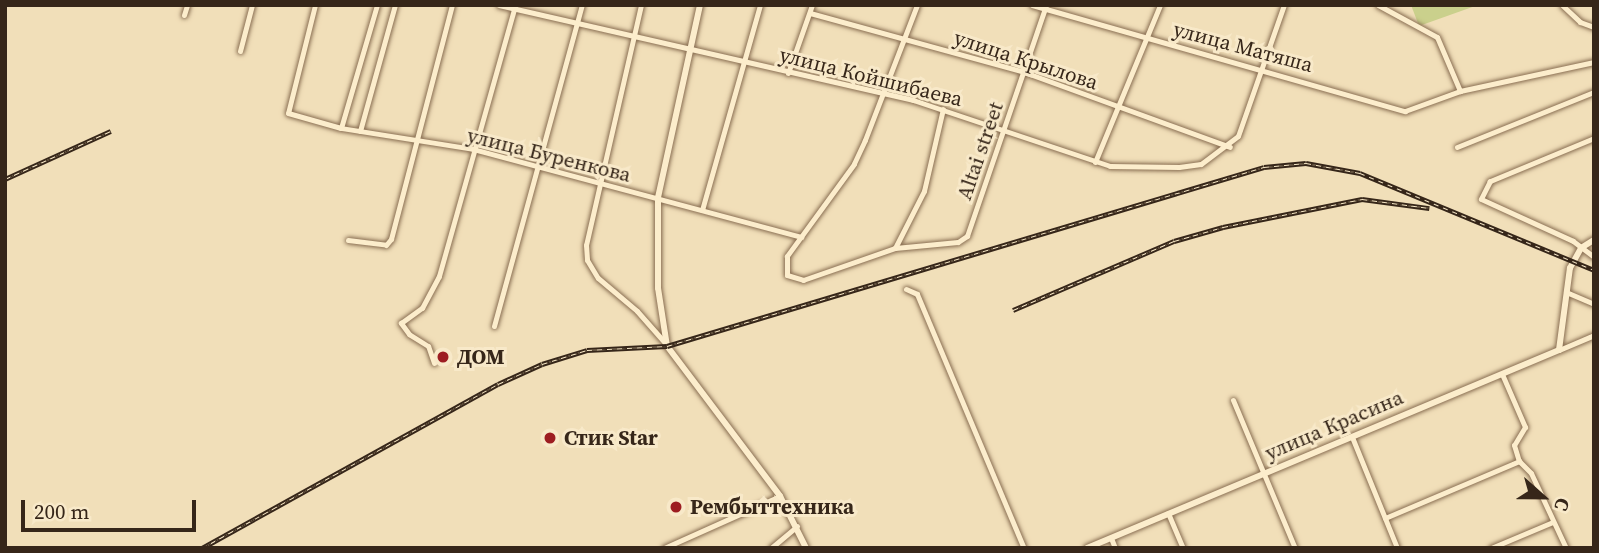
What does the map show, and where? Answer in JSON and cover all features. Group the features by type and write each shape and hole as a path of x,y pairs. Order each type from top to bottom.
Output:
{"street":[{"path":"184,15 187,5"},
{"path":"240,51 252,5"},
{"name":"улица Буренкова","path":"315,5 288,113 341,128 473,149 801,237"},
{"path":"341,128 377,5"},
{"path":"360,131 396,5"},
{"path":"348,240 386,245 391,239 452,5"},
{"name":"улица Койшибаева","path":"499,5 577,22 687,52 744,62 943,109 1095,162 1179,167 1201,164 1230,147"},
{"path":"494,326 582,5"},
{"path":"641,5 631,36 597,182 587,260 598,278 637,311 667,346 780,496 806,548"},
{"path":"667,346 658,289 658,198 687,52 700,5"},
{"path":"702,210 760,5"},
{"path":"788,73 812,5"},
{"path":"916,5 883,96 854,164 801,237 784,267 787,275 803,279 895,248 925,191 943,109"},
{"name":"улица Матяша","path":"1032,5 1405,111 1460,91"},
{"path":"1095,162 1160,5"},
{"path":"1230,147 1238,136 1284,5"},
{"path":"1378,5 1437,37 1460,91 1594,62"},
{"path":"1562,5 1580,22 1594,26"},
{"path":"434,363 428,346 401,323 422,308 439,276 514,7"},
{"name":"Altai street","path":"895,248 958,242 967,236 1046,7"},
{"name":"улица Крылова","path":"810,13 1024,72 1230,147"},
{"path":"1457,147 1594,92"},
{"path":"1594,138 1490,181 1481,200 1581,248 1594,257"},
{"path":"1559,349 1570,268 1581,248 1594,240"},
{"path":"906,289 917,294 1024,548"},
{"path":"1566,292 1594,304"},
{"name":"улица Красина","path":"1087,548 1594,335"},
{"path":"1502,374 1525,427 1514,445 1519,461 1531,473 1566,548"},
{"path":"1233,400 1295,548"},
{"path":"1352,437 1397,548"},
{"path":"1385,518 1519,461"},
{"path":"664,548 780,496"},
{"path":"1168,513 1183,548"},
{"path":"1491,548 1553,522"},
{"path":"771,548 797,526"},
{"path":"1111,538 1115,548"}],"green space":[{"path":"1411,5 1478,5 1419,26"}],"railway":[{"path":"5,179 111,131"},
{"path":"202,548 498,384 542,364 587,350 667,346 1264,167 1306,163 1360,173 1594,270"},
{"path":"1013,310 1174,241 1223,227 1362,199 1429,208"}],"place":[{"name":"ДОМ","path":"443,357"},
{"name":"Стик Star","path":"550,438"},
{"name":"Рембыттехника","path":"676,507"}]}
